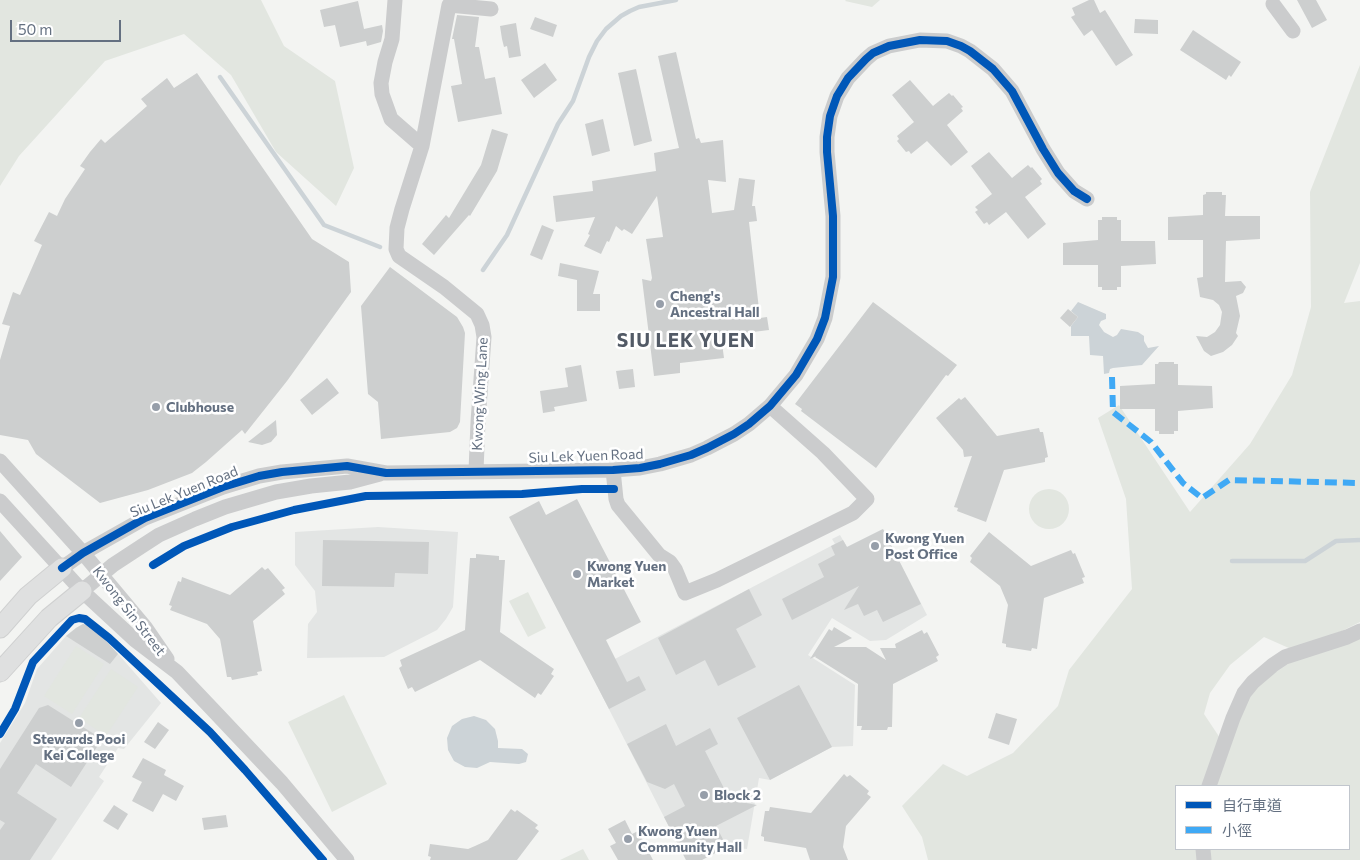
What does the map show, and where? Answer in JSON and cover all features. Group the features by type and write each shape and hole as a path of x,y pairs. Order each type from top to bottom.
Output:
{"main road":[{"name":"Siu Lek Yuen Road","path":"0,628 28,596 62,568"},
{"name":"Siu Lek Yuen Road","path":"0,672 49,618 82,590"}],"street":[{"path":"395,0 392,40 384,62 381,83 382,94 391,119 422,146"},
{"path":"1275,1 1293,31"},
{"name":"Kwong Wing Lane","path":"476,471 484,337 482,325 477,314 444,287 399,256 396,249 396,238 402,209 422,146 450,5 491,9"},
{"name":"Siu Lek Yuen Road","path":"62,568 83,553 145,518 170,507 258,476 346,466 386,473 613,470 660,464 707,448 748,424 770,406 796,375 807,358 825,318 833,277 832,194 827,137 834,103 848,78 874,53 900,43 920,40 940,41 961,46 993,69 1006,82 1018,100 1043,150 1058,173 1074,191 1086,199"},
{"path":"613,470 618,504 659,555 670,562 685,593 737,571 853,513 867,499 823,453 770,406"},
{"name":"Kwong Sin Street","path":"0,461 83,553 145,627 176,672"},
{"name":"Siu Lek Yuen Road","path":"82,590 100,575 159,535 195,518 276,492 350,482 386,473"},
{"name":"Kwong Sin Street","path":"0,501 82,590 129,635 176,672 282,783 348,860"},
{"path":"1209,785 1233,718 1252,682 1285,657 1360,631"}],"shaded area":[{"path":"0,0 261,0 284,46 335,81 354,168 336,206 276,152 231,75 184,34 105,61 19,156 0,186"},
{"path":"846,0 880,0 872,7"},
{"path":"1360,65 1360,263 1344,303 1360,301 1360,622 1342,631 1291,649 1264,637 1230,665 1210,693 1204,714 1220,738 1204,785 1175,785 1175,850 1197,850 1198,860 928,860 922,837 902,806 943,764 967,776 1013,753 1058,706 1069,670 1132,589 1126,499 1098,418 1119,405 1190,512 1250,444 1292,375 1311,307 1310,192"},
{"path":"1078,302 1106,314 1106,319 1101,321 1099,325 1104,332 1113,337 1121,329 1138,332 1144,336 1144,341 1148,348 1159,346 1142,365 1113,368 1110,369 1109,373 1104,374 1103,356 1090,355 1089,336 1071,336 1071,326 1078,317 1071,311"},
{"path":"1049,489 1063,495 1069,509 1063,523 1049,529 1035,523 1029,509 1035,495"},
{"path":"378,527 458,532 453,607 437,630 384,657 307,658 308,624 317,612 315,591 295,565 295,532"},
{"path":"883,529 927,615 886,640 870,641 832,618 808,655 855,685 853,746 832,747 770,780 759,778 747,849 727,847 686,860 590,672 835,544 832,539 840,535 847,547"},
{"path":"528,592 546,628 528,637 509,601"},
{"name":"Stewards Pooi Kei College","path":"83,624 92,626 99,632 161,703 124,749 118,748 99,777 104,781 51,860 0,860 0,743 25,703 37,669 66,636"},
{"path":"1360,638 1360,860 1211,860 1210,850 1350,850 1350,785 1216,785 1235,727 1255,686 1294,660"},
{"path":"76,646 104,664 72,714 44,696"},
{"path":"111,669 138,687 106,736 79,718"},
{"path":"344,695 387,784 332,812 288,722"},
{"path":"474,716 486,720 495,729 498,748 522,749 528,754 526,762 519,764 490,762 477,768 465,767 454,761 448,750 447,738 452,726 462,719"},
{"path":"583,849 589,860 560,860"}],"building":[{"path":"1089,0 1094,0 1100,13 1105,10 1133,55 1116,66 1092,30 1084,36 1071,17 1075,15 1072,8"},
{"path":"1297,0 1316,0 1327,20 1312,28"},
{"path":"358,1 364,29 382,25 381,42 367,46 366,41 340,47 335,25 324,27 320,10"},
{"path":"457,15 479,17 475,47 479,47 485,79 495,77 502,114 458,122 451,86 462,84 454,39 452,39"},
{"path":"535,17 557,25 553,37 530,29"},
{"path":"1135,19 1158,20 1158,34 1134,33"},
{"path":"516,23 521,56 509,58 507,46 504,47 500,26"},
{"path":"1193,30 1241,62 1231,77 1229,75 1226,80 1180,50"},
{"path":"676,52 696,139 699,138 701,143 723,140 726,182 708,180 712,213 734,210 739,178 755,180 752,206 755,206 757,221 749,222 760,318 767,317 769,330 721,336 724,358 680,363 680,373 654,376 642,279 651,281 652,278 646,239 663,237 657,196 632,234 624,229 622,231 616,226 601,254 584,246 590,235 588,234 595,217 556,222 553,196 593,191 592,181 656,171 654,153 679,148 658,56"},
{"path":"545,63 557,80 534,98 521,80"},
{"path":"636,69 652,141 634,146 618,73"},
{"path":"197,73 312,239 349,262 351,292 287,381 245,434 242,430 192,473 148,490 100,503 36,454 28,440 0,435 0,360 10,326 2,324 13,292 20,295 42,245 34,241 49,212 57,216 65,199 85,169 80,166 90,152 101,139 105,143 147,106 141,99 167,78 174,88"},
{"path":"910,80 933,106 949,93 963,107 961,108 963,111 947,125 968,152 951,166 927,141 911,154 909,151 906,152 897,141 899,139 897,136 914,122 892,95"},
{"path":"603,119 610,151 592,156 585,124"},
{"path":"492,129 508,134 497,171 470,216 434,255 422,244 446,215 449,218 481,165"},
{"path":"989,152 1012,178 1028,165 1042,179 1040,181 1042,184 1025,197 1046,224 1028,239 1006,212 989,225 987,222 984,224 975,212 978,210 975,207 992,194 971,166"},
{"path":"1206,192 1222,192 1222,195 1226,195 1225,216 1260,216 1260,239 1226,241 1225,282 1241,281 1246,287 1243,293 1236,296 1240,316 1236,333 1238,336 1232,345 1223,352 1211,356 1204,351 1196,336 1207,337 1215,332 1220,325 1222,312 1219,305 1213,300 1200,297 1197,278 1203,277 1203,240 1168,240 1168,217 1203,215 1203,195"},
{"path":"1102,217 1117,217 1117,220 1121,220 1121,241 1155,241 1156,264 1121,266 1121,287 1117,287 1117,290 1102,290 1102,287 1098,287 1098,265 1063,265 1063,243 1098,240 1098,220 1102,220"},
{"path":"542,225 554,230 542,260 530,255"},
{"path":"560,263 599,271 593,294 600,294 600,311 577,311 577,280 558,276"},
{"path":"390,267 457,317 463,327 465,333 460,422 457,428 450,432 381,439 378,402 368,394 361,306"},
{"path":"873,302 957,365 948,376 946,375 876,468 801,411 802,409 795,404"},
{"path":"1068,309 1078,317 1070,327 1060,318"},
{"path":"1159,362 1174,362 1174,364 1178,364 1178,385 1212,386 1213,408 1178,411 1178,431 1174,431 1174,434 1159,434 1159,431 1155,431 1155,409 1120,409 1120,386 1155,384 1155,364"},
{"path":"581,365 587,401 554,407 555,411 543,413 540,391 568,387 565,368"},
{"path":"633,369 635,387 619,389 616,371"},
{"path":"327,378 339,393 312,415 300,400"},
{"path":"965,397 997,436 1039,428 1040,432 1043,432 1048,457 1045,458 1045,462 1004,470 986,522 957,511 958,508 954,507 972,456 964,457 963,450 936,418 959,398 961,400"},
{"path":"276,420 277,435 271,442 262,445 248,442"},
{"name":"Kwong Yuen Market","path":"577,499 641,622 606,640 627,682 639,676 646,690 609,709 509,517 539,501 546,515"},
{"path":"883,529 921,604 883,622 877,610 864,616 858,604 844,610 859,586 792,620 782,599 824,577 818,564 835,555 831,546 843,540 847,547"},
{"path":"0,531 22,557 0,581"},
{"path":"989,532 1031,566 1071,550 1073,554 1075,553 1085,577 1082,578 1084,583 1044,598 1037,649 1032,648 1031,651 1006,647 1006,644 1002,643 1008,605 1000,586 970,562 972,558 970,556"},
{"path":"323,540 429,542 428,574 395,573 394,587 322,586"},
{"path":"476,554 499,556 499,560 505,560 500,632 554,669 551,674 554,676 541,695 538,693 535,698 480,660 415,692 412,687 408,689 399,668 402,666 400,660 465,630 470,558 476,558"},
{"path":"262,567 265,570 268,568 285,588 282,590 285,594 253,621 262,671 257,672 258,675 232,680 231,677 227,677 220,639 207,624 170,610 172,606 169,605 178,581 181,582 182,577 230,595"},
{"path":"749,589 762,615 736,629 756,667 718,686 705,660 676,675 658,638"},
{"path":"83,624 92,626 118,654 110,664 66,636"},
{"path":"834,627 852,638 834,647 866,647 886,660 880,648 896,648 895,644 922,630 924,634 927,632 939,655 936,657 938,661 893,684 892,727 888,727 887,730 861,730 862,726 857,726 858,684 816,656 810,659 829,629 832,631"},
{"path":"799,685 832,747 770,780 737,718"},
{"path":"48,705 102,739 71,787 36,764 17,793 57,819 30,860 0,860 0,830 5,823 0,820 0,769 39,708"},
{"path":"996,713 1017,719 1009,745 988,738"},
{"path":"158,722 169,730 155,749 144,742"},
{"name":"Block 2","path":"666,724 676,746 710,728 718,744 705,751 730,800 757,805 716,826 727,847 702,860 686,860 664,817 685,806 674,784 665,789 647,782 627,744"},
{"path":"143,758 166,770 164,775 184,786 176,801 163,794 153,812 132,801 142,782 132,777"},
{"path":"844,774 847,777 850,775 869,791 867,794 871,797 846,826 843,847 848,860 810,860 806,848 764,841 764,837 761,836 765,811 769,811 770,807 811,813"},
{"path":"114,805 128,814 118,830 103,821"},
{"path":"511,809 515,812 517,810 538,825 535,828 539,831 517,860 430,860 431,857 428,856 430,844 468,849 488,840"},
{"path":"226,815 228,827 204,830 202,818"},
{"name":"Kwong Yuen Community Hall","path":"625,820 632,834 638,831 653,860 618,860 610,846 616,843 608,829"}],"waterway":[{"path":"483,270 507,235 558,124 573,101 597,41 606,29 630,11 639,7 676,0"},
{"path":"220,77 324,225 380,247"},
{"path":"1232,561 1305,561 1336,541 1360,540"}],"marked path":[{"path":"1112,377 1113,412 1151,442 1183,483 1202,498 1229,480 1360,483"}],"cycle path":[{"path":"62,568 83,553 145,518 223,487 259,476 347,466 386,473 640,468 691,455 734,434 770,406 796,375 817,339 825,318 833,277 833,216 827,152 830,116 837,96 848,78 873,53 889,46 920,40 947,41 970,51 993,69 1012,91 1058,173 1074,191 1087,199"},
{"path":"153,565 184,546 232,527 294,510 366,496 522,494 582,489 614,489"},
{"path":"0,734 15,709 33,662 72,620 85,619 109,638 210,732 323,860"}],"place":[{"name":"Cheng's Ancestral Hall","path":"660,304"},
{"name":"Clubhouse","path":"156,407"},
{"name":"Kwong Yuen Post Office","path":"875,546"},
{"name":"Kwong Yuen Market","path":"577,574"},
{"name":"Stewards Pooi Kei College","path":"79,723"},
{"name":"Block 2","path":"704,795"},
{"name":"Kwong Yuen Community Hall","path":"628,839"}],"district":[{"name":"SIU LEK YUEN","path":"686,341"}]}
